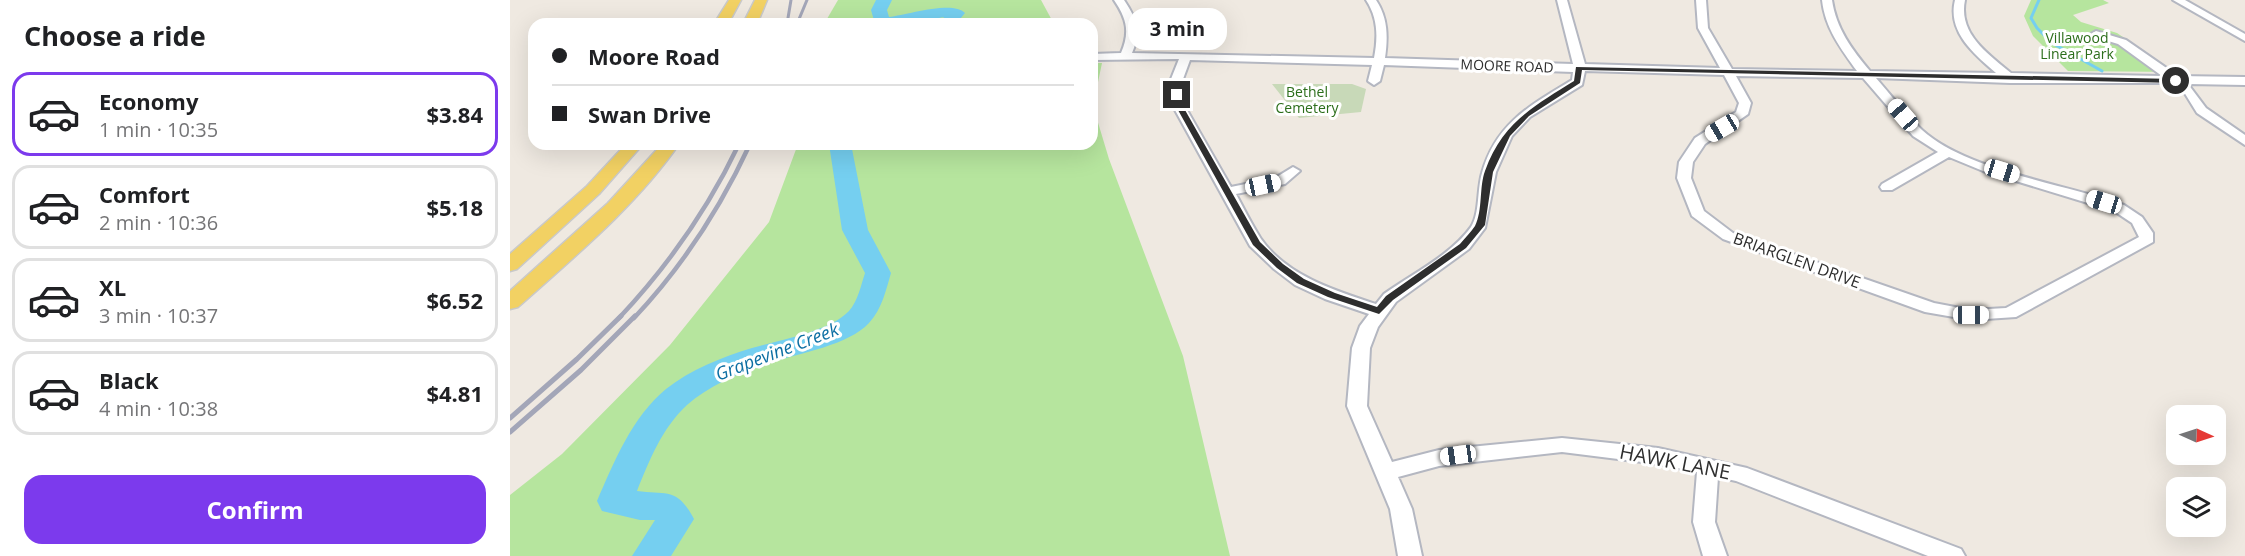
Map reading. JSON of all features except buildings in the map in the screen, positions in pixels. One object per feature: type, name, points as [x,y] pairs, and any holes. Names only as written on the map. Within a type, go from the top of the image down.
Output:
[{"type":"main road","points":[[724,18],[735,0]]},
{"type":"main road","points":[[753,18],[761,0]]},
{"type":"main road","points":[[510,265],[592,190],[629,150]]},
{"type":"main road","points":[[510,302],[596,227],[646,176],[666,150]]},
{"type":"street","points":[[1119,0],[1134,24],[1132,41],[1125,57]]},
{"type":"street","points":[[1371,0],[1381,16],[1379,63],[1374,81]]},
{"type":"street","points":[[1410,556],[1401,509],[1357,406],[1361,348],[1369,326],[1390,298],[1463,246],[1480,225],[1485,207],[1489,172],[1506,135],[1526,114],[1578,82],[1579,68],[1562,0]]},
{"type":"street","name":"BRIARGLEN DRIVE","points":[[1701,0],[1703,28],[1745,103],[1744,110],[1737,118],[1700,141],[1686,162],[1684,178],[1697,213],[1712,226],[1753,245],[1932,308],[1971,315],[2010,313],[2147,239],[2146,229],[2132,215],[2104,202],[1948,152]]},
{"type":"street","points":[[1827,0],[1828,13],[1836,34],[1869,76],[1918,133],[1948,152],[1887,187]]},
{"type":"street","points":[[1960,0],[1958,14],[1966,36],[2010,79]]},
{"type":"street","points":[[2178,0],[2245,38]]},
{"type":"street","points":[[2096,34],[2122,42],[2194,95],[2201,110],[2245,141]]},
{"type":"street","points":[[1186,56],[1177,79],[1181,110],[1256,243],[1280,266],[1301,281],[1331,295],[1379,311]]},
{"type":"street","name":"MOORE ROAD","points":[[1098,57],[1186,56],[2010,79],[2245,81]]},
{"type":"street","points":[[1227,192],[1280,182],[1293,171]]},
{"type":"street","name":"HAWK LANE","points":[[1385,472],[1439,458],[1562,446],[1658,456],[1740,474],[1953,556]]},
{"type":"street","points":[[1708,466],[1704,522],[1715,556]]},
{"type":"green space","points":[[838,0],[1041,0],[1051,18],[828,18]]},
{"type":"green space","name":"Villawood Linear Park","points":[[2031,0],[2103,0],[2109,3],[2073,15],[2081,22],[2117,33],[2175,72],[2068,71],[2033,36],[2024,16]]},
{"type":"green space","points":[[1098,63],[1102,63],[1098,82]]},
{"type":"green space","name":"Bethel Cemetery","points":[[1272,84],[1352,84],[1366,89],[1361,112],[1299,118]]},
{"type":"green space","points":[[1098,123],[1109,159],[1183,356],[1230,556],[510,556],[510,495],[562,454],[670,345],[769,222],[796,150],[1098,150]]},
{"type":"waterway","name":"Grapevine Creek","points":[[881,18],[879,10],[884,0]]},
{"type":"waterway","points":[[2039,0],[2031,18],[2037,28],[2052,43],[2102,71]]},
{"type":"waterway","name":"Grapevine Creek","points":[[910,18],[938,12],[957,13],[952,18]]},
{"type":"waterway","name":"Grapevine Creek","points":[[651,556],[676,519],[664,505],[640,506],[615,501],[644,439],[664,410],[689,388],[724,369],[816,339],[842,328],[859,317],[866,305],[878,273],[855,230],[841,150]]},
{"type":"railway","points":[[788,18],[791,0]]},
{"type":"railway","points":[[800,18],[807,0]]},
{"type":"railway","points":[[619,318],[686,236],[701,214],[736,150]]},
{"type":"railway","points":[[634,318],[669,278],[699,236],[747,150]]},
{"type":"railway","points":[[510,432],[581,370],[635,316]]},
{"type":"railway","points":[[510,418],[577,359],[619,318]]},
{"type":"route","points":[[1177,95],[1181,110],[1256,243],[1280,266],[1301,281],[1331,295],[1379,311],[1390,298],[1463,246],[1480,225],[1485,207],[1489,172],[1497,150],[1506,135],[1526,114],[1578,82],[1579,68],[2176,81]]}]
